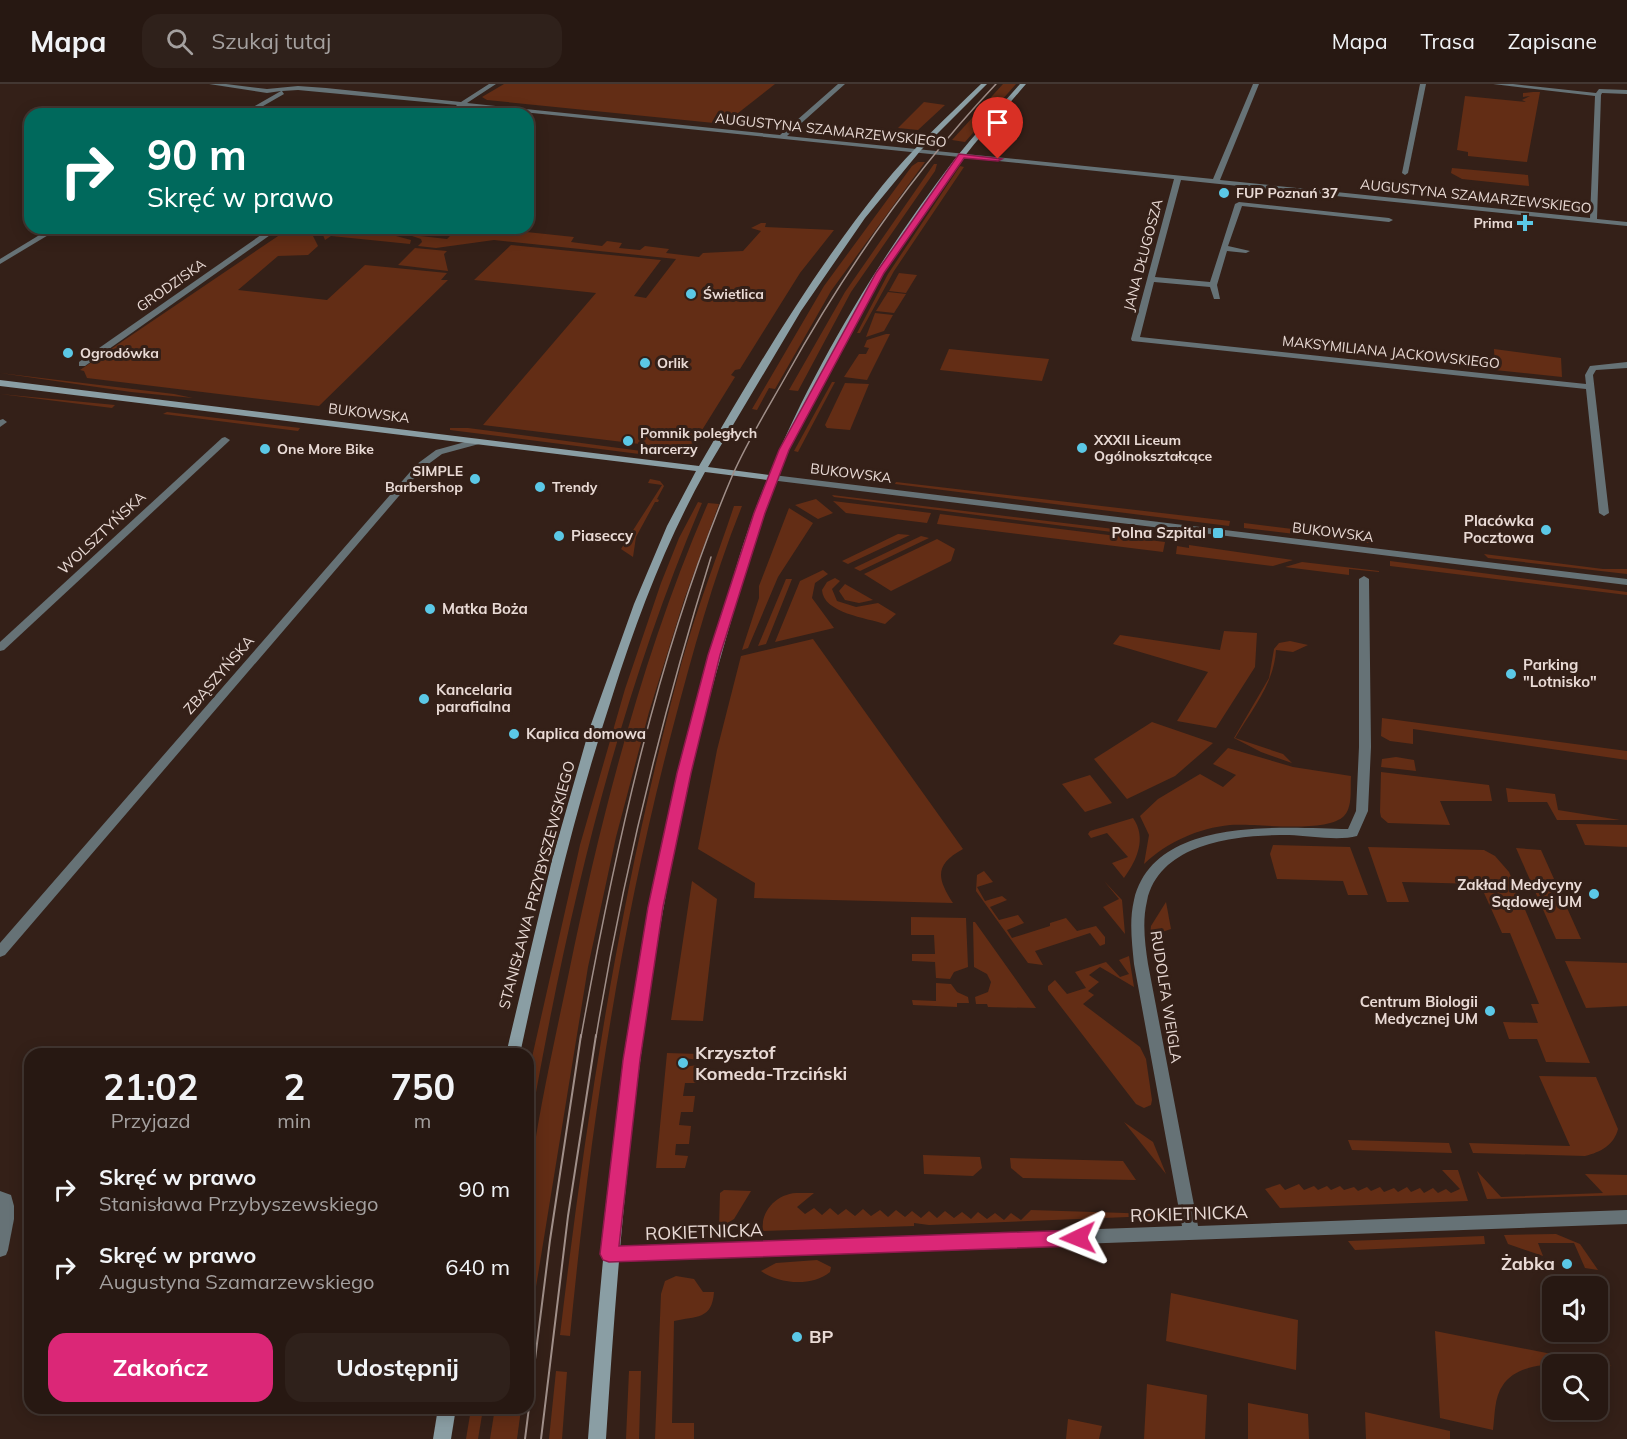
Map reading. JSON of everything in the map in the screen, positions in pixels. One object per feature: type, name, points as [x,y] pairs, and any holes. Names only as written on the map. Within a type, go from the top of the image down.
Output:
[{"type":"main road","name":"STANISŁAWA PRZYBYSZEWSKIEGO","points":[[514,1048],[558,863],[610,688],[664,542],[702,470],[813,286],[917,151],[984,84]]},
{"type":"main road","points":[[597,1439],[609,1254],[632,1060],[655,907],[684,773],[714,655],[772,478],[784,450],[867,294],[962,155],[1023,84]]},
{"type":"main road","name":"BUKOWSKA","points":[[0,383],[772,478]]},
{"type":"main road","points":[[442,1439],[446,1414]]},
{"type":"street","name":"AUGUSTYNA SZAMARZEWSKIEGO","points":[[213,84],[267,91],[314,89],[502,108]]},
{"type":"street","points":[[255,108],[299,84]]},
{"type":"street","points":[[459,108],[493,84]]},
{"type":"street","points":[[781,137],[842,84]]},
{"type":"street","points":[[1216,181],[1256,84]]},
{"type":"street","points":[[1405,173],[1423,84]]},
{"type":"street","points":[[1496,84],[1598,95]]},
{"type":"street","points":[[1593,220],[1599,91],[1627,92]]},
{"type":"street","name":"AUGUSTYNA SZAMARZEWSKIEGO","points":[[534,111],[1627,224]]},
{"type":"street","name":"JANA DŁUGOSZA","points":[[1135,339],[1178,177]]},
{"type":"street","points":[[1217,297],[1212,285],[1239,204],[1389,220]]},
{"type":"street","points":[[0,262],[46,234]]},
{"type":"street","name":"GRODZISKA","points":[[82,364],[267,234]]},
{"type":"street","points":[[1224,248],[1246,251]]},
{"type":"street","points":[[1151,279],[1212,285]]},
{"type":"street","name":"MAKSYMILIANA JACKOWSKIEGO","points":[[1135,339],[1591,387]]},
{"type":"street","points":[[1604,513],[1589,375],[1593,368],[1627,365]]},
{"type":"street","name":"WOLSZTYŃSKA","points":[[0,648],[225,440]]},
{"type":"street","name":"ZBĄSZYŃSKA","points":[[0,952],[425,462],[440,452],[476,442]]},
{"type":"street","name":"BUKOWSKA","points":[[772,478],[1627,582]]},
{"type":"street","name":"RUDOLFA WEIGLA","points":[[1192,1233],[1172,1141],[1144,970],[1138,926],[1140,900],[1150,877],[1181,850],[1218,836],[1257,833],[1353,833],[1362,811],[1365,747],[1364,579]]},
{"type":"street","points":[[0,1250],[6,1226],[2,1199]]},
{"type":"street","name":"ROKIETNICKA","points":[[609,1254],[1627,1217]]},
{"type":"shaded area","points":[[504,84],[775,84],[724,124],[487,100],[482,97]]},
{"type":"shaded area","points":[[1003,84],[1016,84],[965,142],[952,140]]},
{"type":"shaded area","points":[[1540,92],[1527,162],[1468,156],[1468,152],[1457,150],[1465,96],[1526,102],[1522,100],[1530,96],[1523,97],[1523,93]]},
{"type":"shaded area","points":[[924,102],[945,105],[918,130],[898,128]]},
{"type":"shaded area","points":[[918,162],[925,162],[831,291],[775,389],[769,388],[757,410],[752,409],[824,286],[912,166]]},
{"type":"shaded area","points":[[934,164],[937,164],[935,171],[851,292],[798,391],[789,390],[845,292]]},
{"type":"shaded area","points":[[960,166],[964,167],[894,271],[860,333],[857,333],[888,274]]},
{"type":"shaded area","points":[[1452,168],[1528,175],[1529,186],[1462,179],[1451,173]]},
{"type":"shaded area","points":[[766,223],[765,227],[834,230],[800,273],[740,369],[735,370],[731,375],[735,377],[694,443],[676,448],[631,443],[633,440],[625,439],[623,442],[483,425],[596,293],[474,280],[511,245],[661,260],[634,296],[646,298],[676,259],[494,240],[436,248],[418,246],[422,242],[421,239],[406,234],[447,239],[450,236],[434,234],[512,235],[534,233],[574,237],[571,242],[602,246],[607,241],[622,243],[619,248],[640,250],[645,246],[669,249],[666,253],[699,257],[703,253],[743,251],[761,231],[751,228]]},
{"type":"shaded area","points":[[281,234],[312,234],[318,246],[308,255],[278,256],[238,290],[327,300],[365,265],[447,273],[441,280],[448,280],[319,406],[87,378],[84,371],[80,370]]},
{"type":"shaded area","points":[[323,234],[379,234],[411,240],[410,244],[331,236],[325,240]]},
{"type":"shaded area","points":[[415,248],[447,251],[444,254],[448,271],[398,265]]},
{"type":"shaded area","points":[[899,273],[917,275],[906,293],[889,291]]},
{"type":"shaded area","points":[[888,292],[906,294],[894,313],[876,311]]},
{"type":"shaded area","points":[[875,313],[893,315],[884,331],[866,337]]},
{"type":"shaded area","points":[[890,334],[867,380],[844,377],[859,354],[866,354],[869,348],[864,347],[867,340]]},
{"type":"shaded area","points":[[949,349],[1049,359],[1042,381],[940,370]]},
{"type":"shaded area","points":[[1494,349],[1561,358],[1562,377],[1495,370]]},
{"type":"shaded area","points":[[0,373],[174,394],[193,398],[131,392]]},
{"type":"shaded area","points":[[832,382],[835,382],[798,452],[794,451]]},
{"type":"shaded area","points":[[845,383],[869,384],[850,430],[827,428],[825,425]]},
{"type":"shaded area","points":[[0,394],[115,405],[112,408]]},
{"type":"shaded area","points":[[167,412],[300,428],[298,431],[163,414]]},
{"type":"shaded area","points":[[450,428],[468,428],[649,452],[647,455],[450,430]]},
{"type":"shaded area","points":[[650,479],[660,481],[664,486],[657,499],[658,502],[655,502],[636,537],[633,557],[621,549],[662,485],[648,483]]},
{"type":"shaded area","points":[[896,482],[1230,521],[1229,526],[895,484]]},
{"type":"shaded area","points":[[832,495],[1114,529],[1152,537],[834,497]]},
{"type":"shaded area","points":[[816,499],[833,513],[818,519],[795,505]]},
{"type":"shaded area","points":[[833,501],[931,513],[927,523],[846,513]]},
{"type":"shaded area","points":[[698,502],[702,503],[671,579],[619,736],[577,895],[534,1106],[534,1048],[580,845],[625,689],[679,538]]},
{"type":"shaded area","points":[[708,503],[719,504],[684,600],[649,712],[616,837],[588,967],[534,1299],[534,1150],[546,1081],[610,793],[644,675]]},
{"type":"shaded area","points":[[734,506],[742,506],[696,643],[654,802],[637,878],[622,953],[597,1106],[570,1336],[560,1335],[595,1080],[641,828],[682,661]]},
{"type":"shaded area","points":[[789,508],[813,523],[778,577],[748,648],[742,650],[759,598],[759,586]]},
{"type":"shaded area","points":[[940,514],[1165,542],[1163,552],[937,524]]},
{"type":"shaded area","points":[[1244,523],[1366,538],[1369,543],[1244,528]]},
{"type":"shaded area","points":[[898,534],[910,535],[848,564],[842,561]]},
{"type":"shaded area","points":[[921,536],[929,538],[860,571],[854,568]]},
{"type":"shaded area","points":[[937,539],[955,549],[951,561],[891,591],[864,574]]},
{"type":"shaded area","points":[[1189,545],[1293,560],[1273,566],[1176,554],[1177,546],[1189,548]]},
{"type":"shaded area","points":[[1484,554],[1603,569],[1627,569],[1627,574],[1488,558]]},
{"type":"shaded area","points":[[1390,561],[1627,592],[1627,595],[1390,566]]},
{"type":"shaded area","points":[[1302,562],[1379,572],[1349,569],[1349,575],[1285,567]]},
{"type":"shaded area","points":[[823,570],[828,574],[815,583],[812,598],[834,628],[775,642],[800,581]]},
{"type":"shaded area","points":[[835,578],[840,581],[832,589],[837,601],[856,607],[878,603],[896,614],[885,624],[857,617],[838,609],[824,598],[822,590],[827,582]]},
{"type":"shaded area","points":[[786,579],[792,579],[766,644],[758,646]]},
{"type":"shaded area","points":[[845,584],[873,600],[859,603],[845,600],[839,591]]},
{"type":"shaded area","points":[[1224,631],[1257,633],[1255,667],[1216,728],[1177,721],[1208,672],[1113,644],[1120,635],[1220,650]]},
{"type":"shaded area","points":[[813,639],[963,849],[947,861],[941,873],[941,879],[953,903],[754,898],[755,883],[698,849],[717,750],[741,656]]},
{"type":"shaded area","points":[[1290,641],[1308,645],[1293,652],[1276,650],[1271,674],[1267,685],[1235,738],[1283,754],[1292,763],[1261,752],[1234,738],[1269,678],[1274,649],[1279,643]]},
{"type":"shaded area","points":[[1382,718],[1627,751],[1627,760],[1413,729],[1413,744],[1390,741],[1381,736]]},
{"type":"shaded area","points":[[1152,722],[1213,743],[1175,776],[1127,799],[1094,759]]},
{"type":"shaded area","points":[[1228,748],[1293,767],[1351,776],[1350,803],[1347,812],[1335,821],[1322,825],[1230,825],[1207,829],[1173,843],[1144,864],[1149,835],[1140,816],[1158,799],[1200,774],[1223,787],[1236,775],[1213,764]]},
{"type":"shaded area","points":[[1396,757],[1414,760],[1416,771],[1381,767],[1382,759]]},
{"type":"shaded area","points":[[1381,772],[1489,785],[1492,801],[1440,801],[1450,825],[1388,823],[1381,817],[1380,812]]},
{"type":"shaded area","points":[[1090,775],[1112,803],[1085,812],[1062,784]]},
{"type":"shaded area","points":[[1506,788],[1555,794],[1558,810],[1620,820],[1557,820],[1547,802],[1508,802]]},
{"type":"shaded area","points":[[1133,818],[1139,833],[1139,849],[1124,878],[1112,863],[1128,857],[1107,833],[1091,838],[1088,834],[1090,831]]},
{"type":"shaded area","points":[[1576,824],[1627,825],[1627,847],[1585,845]]},
{"type":"shaded area","points":[[1273,845],[1350,847],[1368,895],[1348,895],[1343,881],[1277,879],[1270,854]]},
{"type":"shaded area","points":[[1368,847],[1484,850],[1495,856],[1509,872],[1590,1063],[1546,1062],[1537,1039],[1509,1039],[1503,1022],[1538,1023],[1531,1004],[1539,1004],[1510,933],[1502,933],[1480,884],[1402,882],[1409,902],[1387,902]]},
{"type":"shaded area","points":[[1516,848],[1541,850],[1581,939],[1556,939]]},
{"type":"shaded area","points":[[984,871],[993,882],[977,887],[985,901],[1002,896],[1007,900],[990,907],[999,920],[1018,915],[1024,923],[1007,930],[1012,938],[1050,926],[1050,923],[1066,918],[1077,931],[1096,926],[1105,937],[1105,944],[1100,946],[1090,933],[1035,951],[1043,965],[1028,963],[976,891],[977,875]]},
{"type":"shaded area","points":[[692,881],[717,899],[703,1021],[671,1020]]},
{"type":"shaded area","points":[[1104,881],[1122,900],[1125,934],[1103,907],[1119,899]]},
{"type":"shaded area","points":[[1166,902],[1171,929],[1150,936],[1151,926]]},
{"type":"shaded area","points":[[911,917],[966,918],[968,967],[954,972],[950,979],[936,978],[935,962],[912,961],[912,954],[935,954],[934,935],[911,935]]},
{"type":"shaded area","points":[[973,922],[1036,1008],[988,1007],[987,1004],[976,1004],[975,997],[988,992],[991,982],[987,974],[974,967]]},
{"type":"shaded area","points":[[1129,956],[1134,987],[1100,967],[1089,975],[1099,982],[1088,991],[1094,995],[1083,1004],[1140,1047],[1146,1059],[1152,1100],[1151,1105],[1144,1108],[1136,1104],[1048,990],[1048,986],[1055,980],[1067,994],[1086,988],[1075,972],[1106,962],[1120,977],[1129,974],[1119,960]]},
{"type":"shaded area","points":[[1565,961],[1627,963],[1627,1006],[1586,1008]]},
{"type":"shaded area","points":[[936,983],[951,984],[957,992],[968,997],[969,1003],[957,1003],[957,1007],[913,1005],[912,1000],[936,1001]]},
{"type":"shaded area","points":[[667,1053],[699,1054],[698,1060],[684,1058],[677,1062],[683,1067],[698,1065],[696,1083],[685,1083],[683,1096],[695,1096],[693,1112],[681,1112],[679,1125],[691,1126],[689,1144],[676,1144],[675,1155],[688,1156],[685,1168],[656,1168]]},
{"type":"shaded area","points":[[1539,1076],[1596,1077],[1618,1129],[1610,1144],[1585,1156],[1473,1153],[1469,1143],[1570,1146]]},
{"type":"shaded area","points":[[1124,1122],[1153,1142],[1166,1174]]},
{"type":"shaded area","points":[[1348,1140],[1449,1143],[1452,1153],[1352,1150]]},
{"type":"shaded area","points":[[923,1155],[980,1157],[982,1168],[973,1176],[924,1174]]},
{"type":"shaded area","points":[[1010,1158],[1123,1161],[1136,1180],[1023,1178],[1011,1168]]},
{"type":"shaded area","points":[[1442,1170],[1458,1170],[1468,1201],[1280,1208],[1265,1189],[1280,1184],[1285,1190],[1299,1184],[1304,1190],[1314,1186],[1318,1190],[1327,1186],[1331,1190],[1340,1186],[1344,1190],[1354,1187],[1358,1191],[1367,1187],[1371,1191],[1380,1187],[1384,1192],[1394,1188],[1398,1192],[1407,1187],[1411,1192],[1420,1188],[1424,1193],[1433,1188],[1438,1193],[1446,1189],[1451,1193],[1460,1189]]},
{"type":"shaded area","points":[[1477,1171],[1501,1197],[1603,1193],[1585,1174],[1627,1175],[1627,1195],[1487,1199]]},
{"type":"shaded area","points":[[724,1190],[751,1191],[734,1219],[719,1228],[720,1193]]},
{"type":"shaded area","points":[[796,1193],[814,1193],[797,1207],[805,1214],[814,1208],[822,1215],[830,1208],[838,1215],[846,1209],[855,1216],[863,1209],[871,1216],[880,1210],[888,1217],[896,1210],[905,1217],[912,1211],[921,1218],[929,1211],[937,1218],[945,1211],[954,1218],[962,1212],[971,1219],[978,1212],[987,1219],[995,1213],[1004,1220],[1011,1213],[1021,1220],[1031,1210],[1156,1214],[1153,1216],[929,1225],[914,1223],[914,1226],[763,1231],[764,1217],[771,1205],[782,1197]]},
{"type":"shaded area","points":[[1556,1234],[1580,1244],[1598,1270],[1585,1268],[1574,1243],[1538,1243],[1543,1256],[1508,1244],[1504,1235]]},
{"type":"shaded area","points":[[1484,1236],[1485,1244],[1355,1250],[1348,1241]]},
{"type":"shaded area","points":[[817,1260],[831,1267],[830,1272],[823,1277],[805,1282],[776,1279],[761,1271],[776,1263]]},
{"type":"shaded area","points":[[676,1276],[694,1279],[703,1292],[714,1292],[713,1301],[710,1308],[702,1315],[674,1321],[672,1423],[694,1423],[694,1439],[655,1439],[661,1294],[665,1281]]},
{"type":"shaded area","points":[[1171,1293],[1298,1320],[1296,1370],[1166,1341]]},
{"type":"shaded area","points":[[1435,1331],[1551,1354],[1542,1354],[1542,1366],[1524,1369],[1503,1385],[1495,1407],[1493,1430],[1440,1418]]},
{"type":"shaded area","points":[[556,1371],[567,1372],[562,1439],[549,1439]]},
{"type":"shaded area","points":[[629,1371],[641,1371],[639,1439],[626,1439]]},
{"type":"shaded area","points":[[1147,1384],[1207,1395],[1205,1439],[1144,1439]]},
{"type":"shaded area","points":[[1248,1403],[1308,1414],[1309,1439],[1248,1439]]},
{"type":"shaded area","points":[[1365,1412],[1450,1431],[1450,1439],[1366,1439]]},
{"type":"shaded area","points":[[470,1414],[482,1414],[478,1439],[466,1439]]},
{"type":"shaded area","points":[[494,1414],[520,1414],[517,1439],[490,1439]]},
{"type":"shaded area","points":[[1068,1419],[1102,1426],[1099,1439],[1066,1439]]},
{"type":"tram line","points":[[581,1037],[624,823],[661,680],[706,541],[733,474],[752,436],[856,260],[936,152],[996,84]]},
{"type":"tram line","points":[[596,1037],[618,915],[645,795],[676,676],[711,557]]},
{"type":"tram line","points":[[534,1367],[550,1240],[581,1035]]},
{"type":"tram line","points":[[541,1439],[568,1216],[596,1035]]},
{"type":"tram line","points":[[525,1439],[528,1414]]},
{"type":"place","name":"FUP Poznań 37","points":[[1224,193]]},
{"type":"place","name":"Prima","points":[[1525,223]]},
{"type":"place","name":"Świetlica","points":[[691,294]]},
{"type":"place","name":"Ogrodówka","points":[[68,353]]},
{"type":"place","name":"Orlik","points":[[645,363]]},
{"type":"place","name":"Pomnik poległych harcerzy","points":[[628,441]]},
{"type":"place","name":"XXXII Liceum Ogólnokształcące","points":[[1082,448]]},
{"type":"place","name":"One More Bike","points":[[265,449]]},
{"type":"place","name":"SIMPLE Barbershop","points":[[475,479]]},
{"type":"place","name":"Trendy","points":[[540,487]]},
{"type":"place","name":"Placówka Pocztowa","points":[[1546,530]]},
{"type":"place","name":"Polna Szpital","points":[[1218,533]]},
{"type":"place","name":"Piaseccy","points":[[559,536]]},
{"type":"place","name":"Matka Boża","points":[[430,609]]},
{"type":"place","name":"Parking \"Lotnisko\"","points":[[1511,674]]},
{"type":"place","name":"Kancelaria parafialna","points":[[424,699]]},
{"type":"place","name":"Kaplica domowa","points":[[514,734]]},
{"type":"place","name":"Zakład Medycyny Sądowej UM","points":[[1594,894]]},
{"type":"place","name":"Centrum Biologii Medycznej UM","points":[[1490,1011]]},
{"type":"place","name":"Krzysztof Komeda-Trzciński","points":[[683,1063]]},
{"type":"place","name":"Żabka","points":[[1567,1264]]},
{"type":"place","name":"BP","points":[[797,1337]]},
{"type":"route","points":[[998,159],[962,155],[954,165],[867,294],[784,450],[772,478],[714,655],[684,773],[655,907],[632,1060],[609,1254],[697,1253],[739,1249],[1078,1238]]}]
